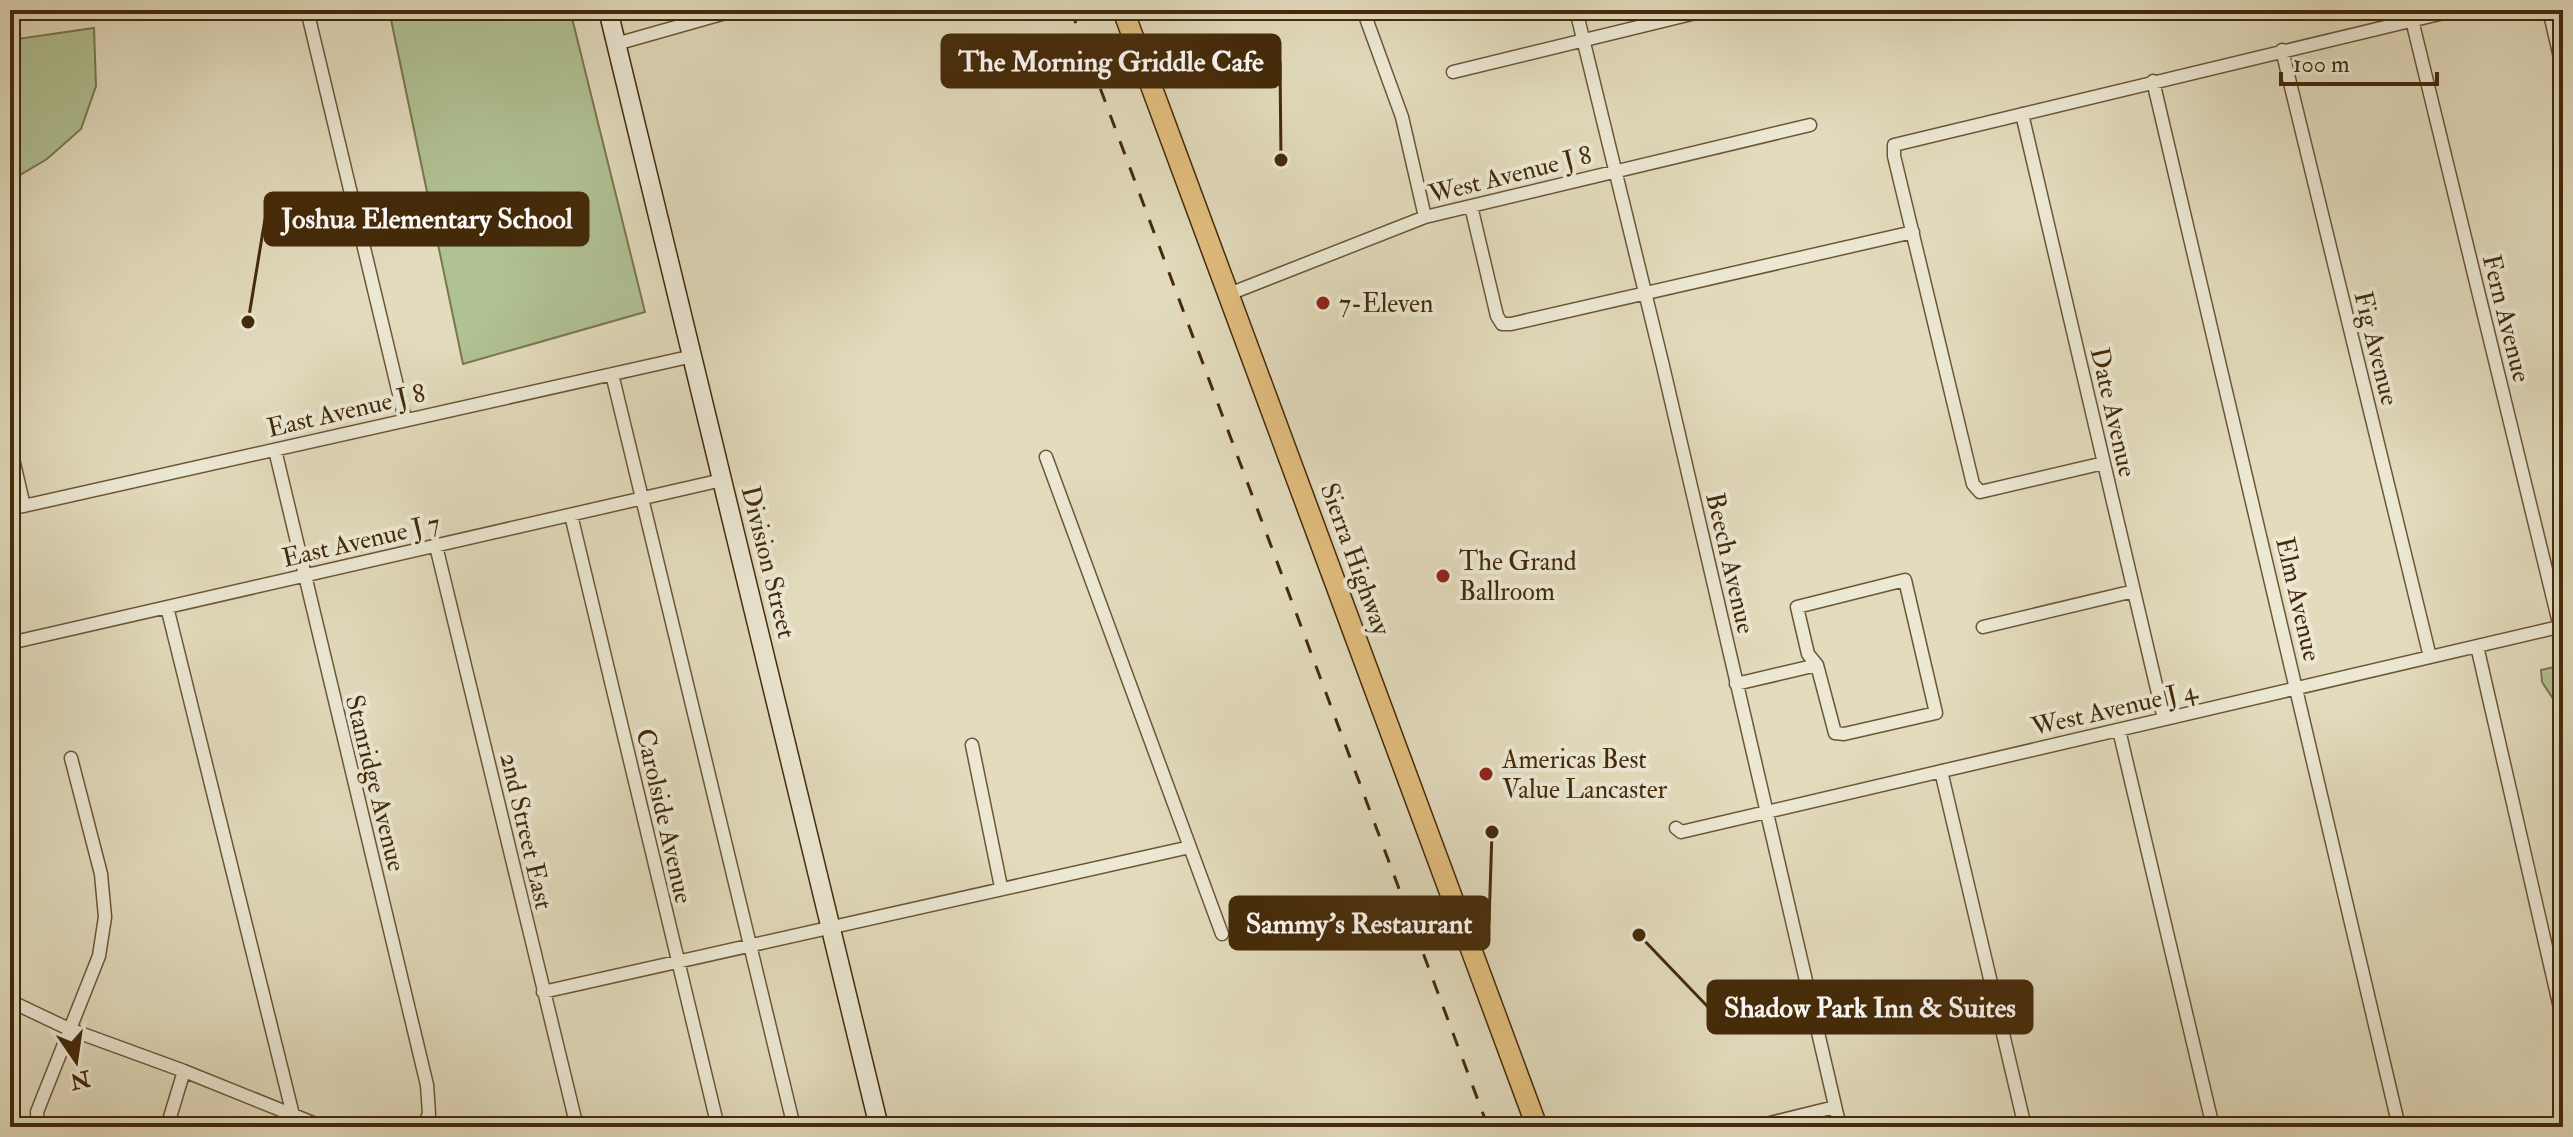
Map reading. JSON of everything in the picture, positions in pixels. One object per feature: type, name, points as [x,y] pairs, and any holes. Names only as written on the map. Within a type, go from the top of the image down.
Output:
[{"type":"main road","name":"Division Street","points":[[608,10],[879,1127]]},
{"type":"main road","name":"Sierra Highway","points":[[1123,10],[1537,1127]]},
{"type":"street","points":[[307,10],[405,419]]},
{"type":"street","points":[[616,44],[736,10]]},
{"type":"street","points":[[1363,10],[1402,117],[1425,217]]},
{"type":"street","name":"Beech Avenue","points":[[1576,10],[1840,1127]]},
{"type":"street","points":[[1453,72],[1708,10]]},
{"type":"street","points":[[2104,463],[1980,492],[1973,484],[1894,156],[1894,145],[2456,10]]},
{"type":"street","points":[[2549,10],[2563,70]]},
{"type":"street","name":"Fern Avenue","points":[[2412,20],[2562,627]]},
{"type":"street","name":"Fig Avenue","points":[[2282,50],[2430,657]]},
{"type":"street","name":"Elm Avenue","points":[[2153,81],[2399,1127]]},
{"type":"street","name":"Date Avenue","points":[[2022,114],[2164,719]]},
{"type":"street","name":"West Avenue J 8","points":[[1229,294],[1425,217],[1810,125]]},
{"type":"street","points":[[1471,206],[1497,316],[1502,324],[1913,232]]},
{"type":"street","name":"East Avenue J 8","points":[[10,509],[693,356]]},
{"type":"street","points":[[612,374],[794,1127]]},
{"type":"street","points":[[10,446],[24,506]]},
{"type":"street","name":"Stanridge Avenue","points":[[275,450],[427,1085],[429,1114],[423,1127]]},
{"type":"street","points":[[1046,457],[1222,934]]},
{"type":"street","name":"East Avenue J 7","points":[[10,643],[722,480]]},
{"type":"street","name":"Carolside Avenue","points":[[571,515],[718,1127]]},
{"type":"street","name":"2nd Street East","points":[[436,546],[577,1127]]},
{"type":"street","points":[[1905,580],[1936,713],[1844,734],[1835,733],[1817,665],[1808,654],[1797,607],[1905,580]]},
{"type":"street","points":[[1983,627],[2134,591]]},
{"type":"street","points":[[167,607],[295,1122]]},
{"type":"street","name":"West Avenue J 4","points":[[1676,828],[1681,832],[2562,627]]},
{"type":"street","points":[[2477,646],[2563,1021]]},
{"type":"street","points":[[1736,684],[1817,665]]},
{"type":"street","points":[[2119,730],[2213,1127]]},
{"type":"street","points":[[972,745],[1001,887]]},
{"type":"street","points":[[38,1127],[37,1112],[99,956],[105,917],[101,874],[71,758]]},
{"type":"street","points":[[1941,771],[2025,1127]]},
{"type":"street","points":[[543,992],[1190,847]]},
{"type":"street","points":[[10,1001],[69,1029],[184,1071],[295,1122],[323,1127]]},
{"type":"street","points":[[167,1127],[184,1071]]},
{"type":"street","points":[[1754,1127],[1835,1107]]},
{"type":"green space","points":[[389,10],[570,10],[645,312],[463,364]]},
{"type":"green space","points":[[94,28],[96,86],[81,129],[47,159],[20,175],[10,177],[10,40]]},
{"type":"green space","points":[[2563,665],[2563,714],[2542,682],[2541,670]]},
{"type":"railway","points":[[1071,10],[1488,1127]]},
{"type":"place","name":"The Morning Griddle Cafe","points":[[1281,160]]},
{"type":"place","name":"7-Eleven","points":[[1323,303]]},
{"type":"place","name":"Joshua Elementary School","points":[[248,322]]},
{"type":"place","name":"The Grand Ballroom","points":[[1443,576]]},
{"type":"place","name":"Americas Best Value Lancaster","points":[[1486,774]]},
{"type":"place","name":"Sammy's Restaurant","points":[[1492,832]]},
{"type":"place","name":"Shadow Park Inn & Suites","points":[[1639,935]]}]
